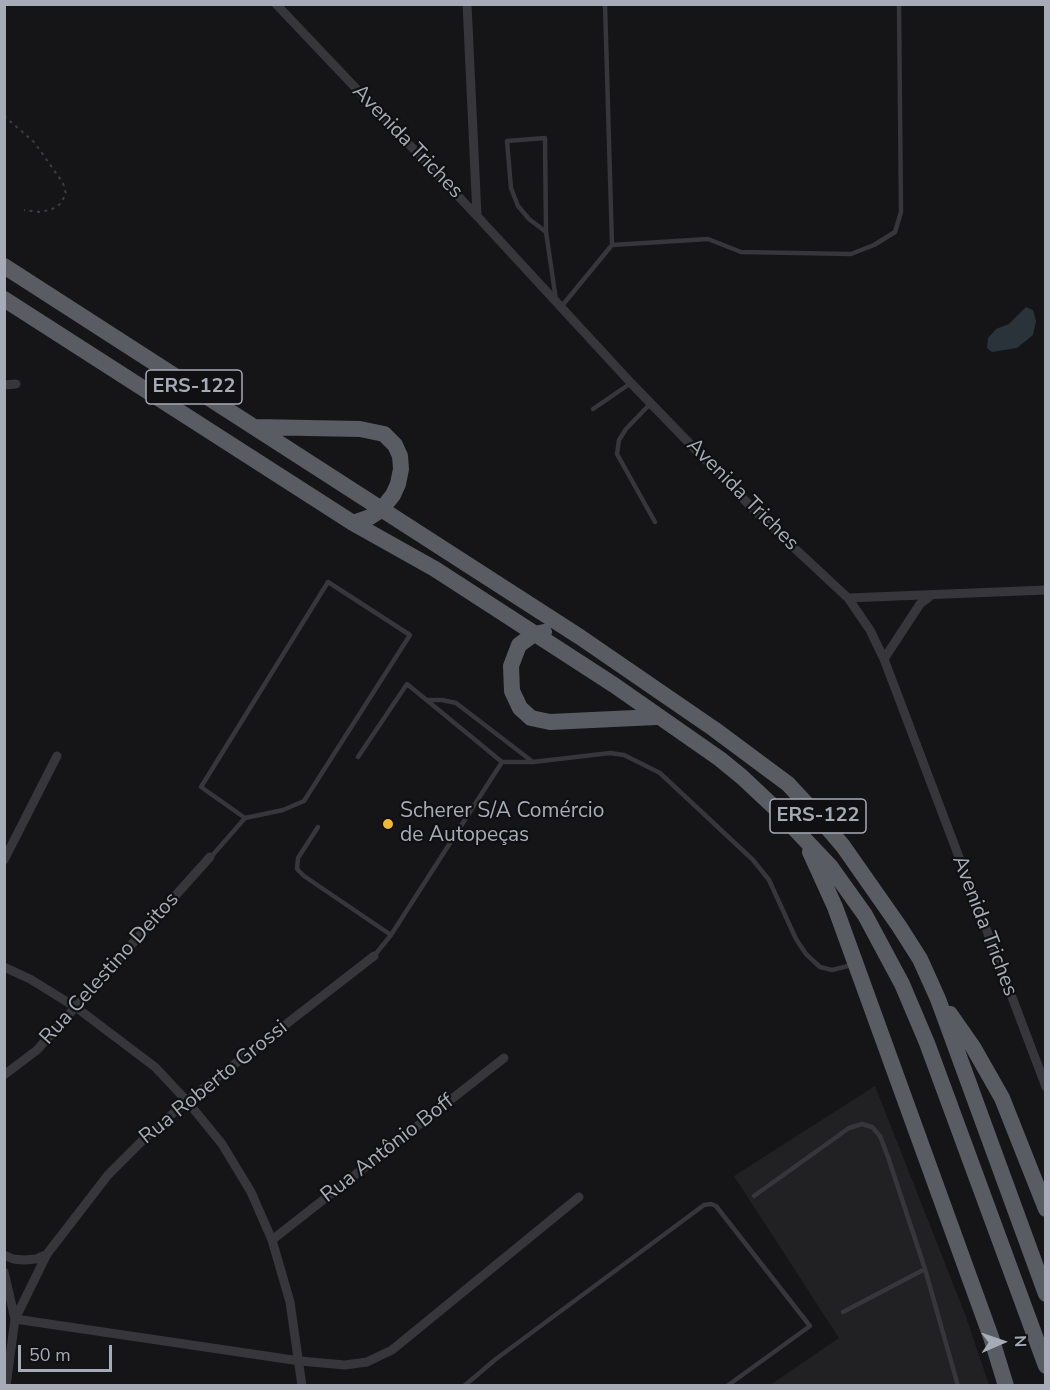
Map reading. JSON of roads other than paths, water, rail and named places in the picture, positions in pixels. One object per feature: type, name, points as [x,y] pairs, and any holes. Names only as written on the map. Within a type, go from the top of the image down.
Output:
[{"type":"highway","name":"ERS-122","points":[[4,266],[580,637],[714,729],[788,784],[843,846],[920,959],[938,999],[1046,1294]]},
{"type":"highway","name":"ERS-122","points":[[4,299],[353,523],[435,569],[614,685],[742,777],[775,808],[830,866],[865,915],[902,984],[927,1043],[1046,1366]]},
{"type":"highway","points":[[255,427],[360,429],[384,434],[397,451],[401,469],[398,484],[393,495],[381,510],[353,523]]},
{"type":"highway","points":[[580,637],[552,632],[534,634],[519,645],[511,666],[512,691],[520,708],[531,718],[550,722],[657,717]]},
{"type":"highway","points":[[805,840],[835,907],[991,1337],[1006,1386]]},
{"type":"highway","points":[[938,999],[974,1047],[1002,1098],[1041,1184],[1046,1209]]},
{"type":"street","name":"Avenida Triches","points":[[276,4],[631,383],[760,516],[848,598],[870,630],[884,659],[1046,1087]]},
{"type":"street","points":[[467,4],[477,216]]},
{"type":"street","points":[[4,385],[16,384]]},
{"type":"street","points":[[848,598],[1046,590]]},
{"type":"street","points":[[884,659],[920,604],[932,595]]},
{"type":"street","points":[[4,860],[57,756]]},
{"type":"street","name":"Rua Celestino Deitos","points":[[4,1075],[37,1050],[210,857]]},
{"type":"street","name":"Rua Roberto Grossi","points":[[15,1318],[47,1254],[108,1175],[187,1101],[374,956]]},
{"type":"street","points":[[4,967],[76,1008],[155,1067],[187,1101],[222,1144],[251,1192],[272,1240],[290,1302],[302,1386]]},
{"type":"street","name":"Rua Antônio Boff","points":[[272,1240],[504,1058]]},
{"type":"street","points":[[15,1318],[300,1361],[345,1365],[367,1362],[392,1350],[579,1197]]},
{"type":"street","points":[[4,1255],[24,1260],[36,1259],[47,1254]]},
{"type":"street","points":[[4,1272],[15,1318],[6,1386]]},
{"type":"lane","points":[[559,305],[612,245],[605,4]]},
{"type":"lane","points":[[612,245],[708,239],[741,252],[851,254],[874,245],[895,232],[901,212],[899,4]]},
{"type":"lane","points":[[546,232],[529,219],[518,206],[511,188],[507,141],[545,138],[546,232],[559,305]]},
{"type":"lane","points":[[593,409],[631,383]]},
{"type":"lane","points":[[651,403],[626,429],[619,440],[617,454],[655,522]]},
{"type":"lane","points":[[210,857],[245,818],[283,810],[304,801],[410,635],[328,582],[201,787],[245,818]]},
{"type":"lane","points":[[358,757],[407,684],[502,762],[533,762],[610,753],[624,755],[660,773],[753,860],[769,880],[788,924],[806,954],[820,967],[832,970],[855,965]]},
{"type":"lane","points":[[427,700],[456,703],[533,762]]},
{"type":"lane","points":[[374,956],[392,935],[502,762]]},
{"type":"lane","points":[[318,827],[298,858],[297,869],[392,935]]},
{"type":"lane","points":[[753,1196],[849,1128],[862,1124],[872,1127],[880,1136],[888,1157],[925,1269],[958,1386]]},
{"type":"lane","points":[[464,1386],[496,1359],[704,1205],[711,1204],[716,1206],[810,1326],[727,1386]]},
{"type":"lane","points":[[843,1312],[925,1269]]},
{"type":"place","name":"Scherer S/A Comércio de Autopeças","points":[[388,824]]}]
